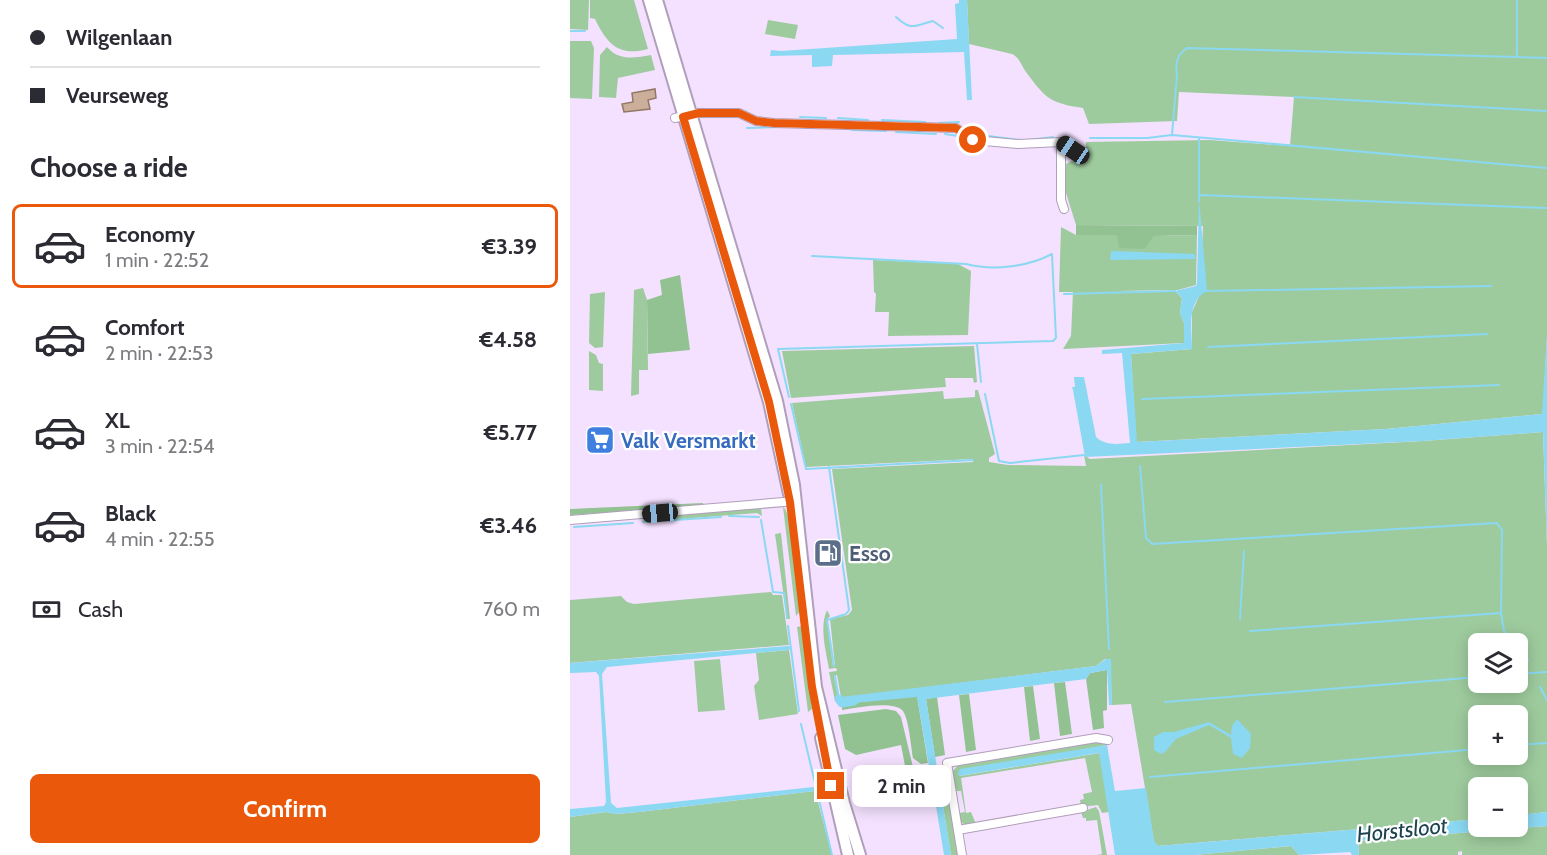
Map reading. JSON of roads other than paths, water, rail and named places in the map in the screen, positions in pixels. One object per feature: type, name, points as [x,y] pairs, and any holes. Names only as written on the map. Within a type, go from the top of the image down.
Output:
[{"type":"main road","points":[[649,0],[769,402],[791,485],[816,687],[844,803],[860,855]]},
{"type":"main road","points":[[657,0],[683,117]]},
{"type":"main road","points":[[793,501],[813,696],[848,855]]},
{"type":"street","points":[[683,117],[739,113],[756,121],[774,123],[956,128],[973,140],[1018,144],[1061,142],[1073,150]]},
{"type":"street","points":[[1061,142],[1061,200],[1064,209]]},
{"type":"street","points":[[570,520],[793,501]]},
{"type":"street","points":[[962,855],[947,764],[1096,738],[1108,740]]},
{"type":"street","points":[[958,830],[1083,808]]},
{"type":"water","points":[[959,0],[967,0],[972,100],[967,100],[964,52],[833,55],[832,66],[812,67],[812,55],[770,56],[771,50],[957,39],[955,4],[959,3]]},
{"type":"water","points":[[1199,198],[1207,291],[1200,296],[1193,309],[1192,349],[1131,354],[1137,442],[1386,429],[1542,414],[1547,334],[1547,546],[1543,432],[1423,441],[1085,457],[1072,387],[1075,387],[1074,377],[1084,377],[1096,437],[1108,443],[1130,443],[1122,353],[1102,354],[1102,350],[1184,343],[1184,323],[1180,313],[1182,298],[1175,291],[1196,286],[1197,283]]},
{"type":"water","points":[[1111,251],[1195,254],[1195,259],[1110,260]]},
{"type":"water","points":[[789,646],[791,648],[789,650],[607,667],[602,674],[611,803],[617,808],[814,787],[817,789],[815,791],[639,812],[616,814],[605,812],[570,817],[570,809],[604,806],[606,802],[599,676],[596,672],[570,673],[570,663]]},
{"type":"water","points":[[1106,659],[1111,659],[1112,705],[1109,705],[1107,670],[1090,673],[1086,679],[926,699],[951,855],[944,855],[933,788],[930,788],[929,779],[931,778],[917,697],[842,704],[841,697],[1096,666]]},
{"type":"water","points":[[1237,719],[1251,734],[1250,748],[1242,758],[1233,754],[1231,738],[1209,725],[1176,739],[1161,754],[1154,750],[1154,737],[1163,732],[1174,732],[1209,722],[1231,735],[1232,726]]},
{"type":"water","name":"Horstsloot","points":[[1107,745],[1115,791],[1146,788],[1154,841],[1158,846],[1468,820],[1468,832],[1358,841],[1359,855],[1352,855],[1350,852],[1299,855],[1291,846],[1194,855],[1115,855],[1099,753],[959,776],[960,769]]},
{"type":"water","points":[[1547,812],[1547,826],[1528,828],[1528,814]]},
{"type":"waterway","points":[[1090,138],[1147,138],[1172,135],[1177,63],[1179,56],[1187,48],[1517,57],[1517,0]]},
{"type":"waterway","points":[[896,17],[910,26],[933,21],[943,28]]},
{"type":"waterway","points":[[570,31],[585,31]]},
{"type":"waterway","points":[[1517,57],[1547,58]]},
{"type":"waterway","points":[[1294,97],[1547,111]]},
{"type":"waterway","points":[[800,117],[826,118]]},
{"type":"waterway","points":[[838,118],[868,120]]},
{"type":"waterway","points":[[882,120],[925,122]]},
{"type":"waterway","points":[[939,123],[959,122]]},
{"type":"waterway","points":[[747,128],[779,127]]},
{"type":"waterway","points":[[804,128],[816,128]]},
{"type":"waterway","points":[[852,130],[886,131]]},
{"type":"waterway","points":[[896,132],[936,134]]},
{"type":"waterway","points":[[945,134],[958,136]]},
{"type":"waterway","points":[[972,134],[1020,140]]},
{"type":"waterway","points":[[1172,135],[1547,168]]},
{"type":"waterway","points":[[1029,140],[1053,137]]},
{"type":"waterway","points":[[1199,138],[1199,201]]},
{"type":"waterway","points":[[1200,195],[1547,208]]},
{"type":"waterway","points":[[789,397],[778,349],[1053,341],[1056,338],[1052,254],[1021,265],[998,267],[812,256]]},
{"type":"waterway","points":[[1206,291],[1491,286]]},
{"type":"waterway","points":[[1064,294],[1175,291]]},
{"type":"waterway","points":[[1208,347],[1487,334]]},
{"type":"waterway","points":[[977,344],[981,382]]},
{"type":"waterway","points":[[1142,399],[1499,385]]},
{"type":"waterway","points":[[985,394],[999,461],[1010,463],[1084,455]]},
{"type":"waterway","points":[[791,404],[806,469],[973,460]]},
{"type":"waterway","points":[[1140,466],[1146,538],[1152,544],[1497,523],[1502,530],[1501,613],[1506,633]]},
{"type":"waterway","points":[[829,467],[849,610],[846,614],[827,620],[834,666]]},
{"type":"waterway","points":[[1101,485],[1109,649]]},
{"type":"waterway","points":[[729,516],[759,517]]},
{"type":"waterway","points":[[643,522],[721,517]]},
{"type":"waterway","points":[[761,520],[773,592],[784,593],[787,618]]},
{"type":"waterway","points":[[574,527],[633,523]]},
{"type":"waterway","points":[[1240,619],[1244,551]]},
{"type":"waterway","points":[[1250,631],[1501,613]]},
{"type":"waterway","points":[[788,626],[799,711]]},
{"type":"waterway","points":[[1528,673],[1547,672]]},
{"type":"waterway","points":[[835,676],[839,699]]},
{"type":"waterway","points":[[1165,702],[1468,678]]},
{"type":"waterway","points":[[1540,687],[1547,700]]},
{"type":"waterway","points":[[839,699],[842,703],[854,701]]},
{"type":"waterway","points":[[801,724],[832,855]]},
{"type":"waterway","points":[[1528,744],[1547,743]]},
{"type":"waterway","points":[[1150,777],[1468,750]]},
{"type":"place","name":"Valk Versmarkt","points":[[600,440]]},
{"type":"place","name":"Esso","points":[[828,553]]}]
